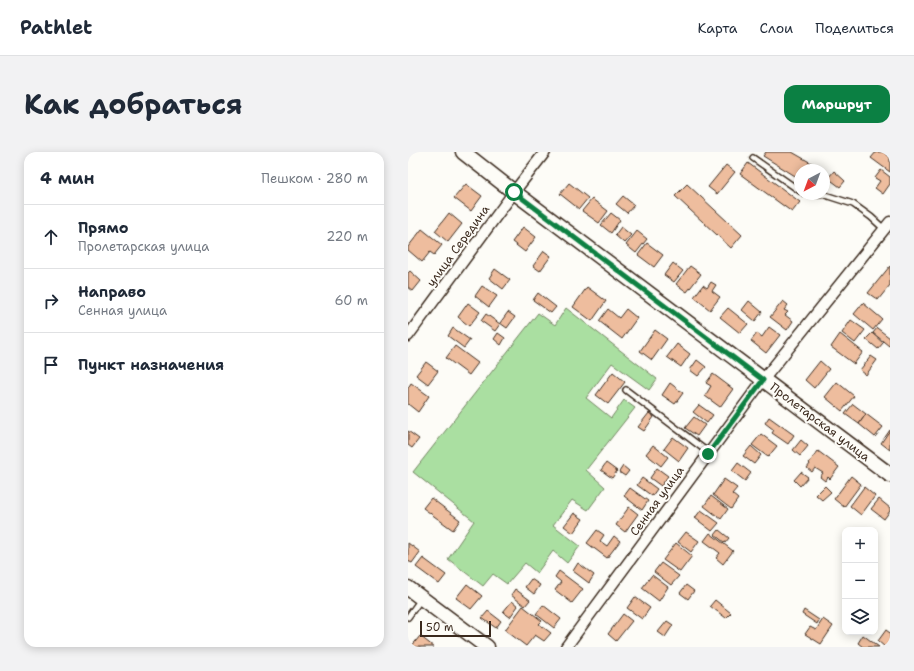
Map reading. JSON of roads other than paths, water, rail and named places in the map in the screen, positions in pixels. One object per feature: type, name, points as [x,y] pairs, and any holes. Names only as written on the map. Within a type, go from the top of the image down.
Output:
[{"type":"street","name":"Пролетарская улица","points":[[462,152],[890,475]]},
{"type":"street","name":"улица Середина","points":[[408,336],[545,152]]},
{"type":"street","name":"Сенная улица","points":[[566,647],[763,380],[887,225]]},
{"type":"street","points":[[408,588],[487,647]]},
{"type":"lane","points":[[753,158],[794,187]]},
{"type":"lane","points":[[830,197],[853,204],[871,217],[887,225]]},
{"type":"lane","points":[[626,390],[708,454]]},
{"type":"lane","points":[[408,617],[422,598]]}]
